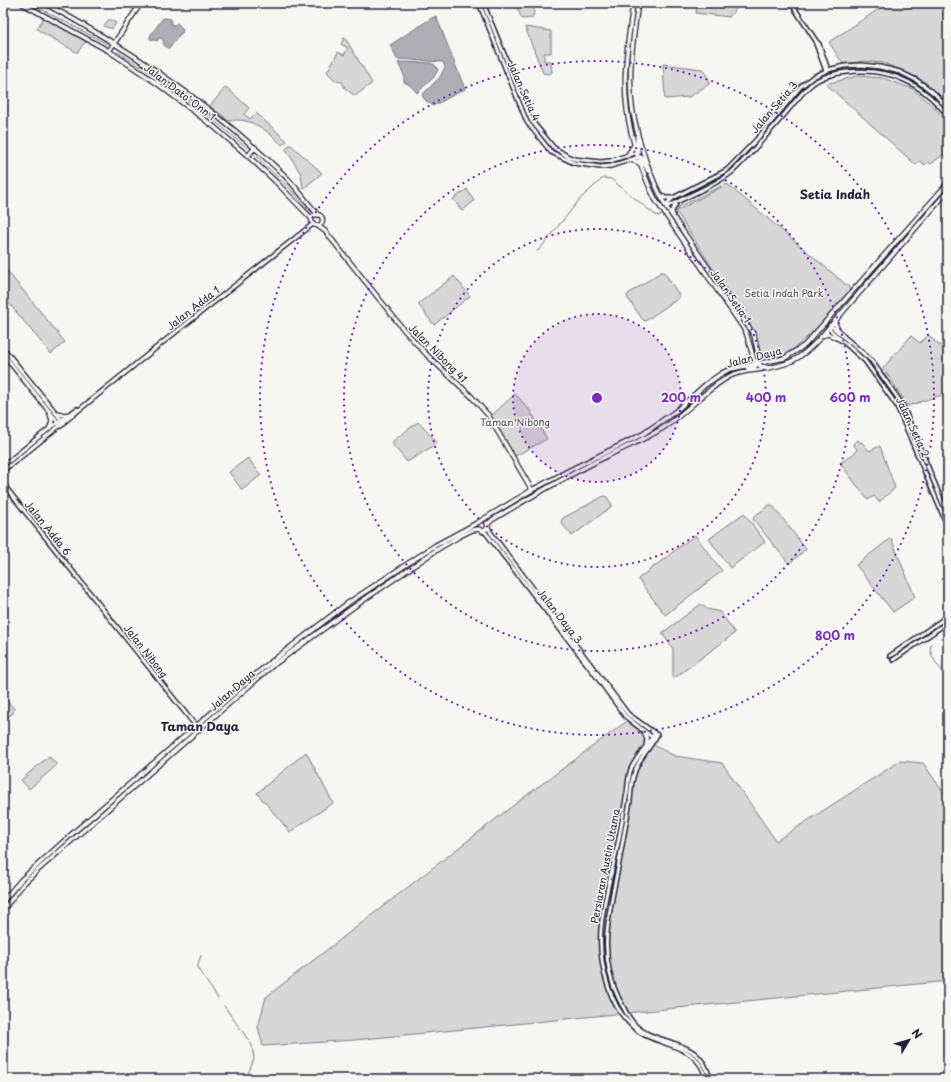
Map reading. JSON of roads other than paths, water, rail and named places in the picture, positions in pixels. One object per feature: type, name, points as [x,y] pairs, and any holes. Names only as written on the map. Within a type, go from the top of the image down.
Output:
[{"type":"main road","name":"Jalan Dato' Onn 1","points":[[21,3],[109,51],[158,84],[213,126],[248,156],[276,181],[311,218]]},
{"type":"main road","name":"Jalan Dato' Onn 1","points":[[44,3],[115,42],[167,78],[255,147],[304,196],[318,215]]},
{"type":"main road","points":[[109,51],[141,3]]},
{"type":"main road","name":"Jalan Setia 1","points":[[633,3],[627,55],[626,94],[627,111],[638,155],[655,199],[746,332],[754,360],[757,364]]},
{"type":"main road","name":"Jalan Setia 1","points":[[638,3],[631,61],[631,83],[633,112],[643,153],[665,205],[754,335],[759,359],[757,364]]},
{"type":"main road","points":[[626,74],[627,79],[631,83],[627,86],[626,94]]},
{"type":"main road","points":[[637,128],[638,155],[652,176]]},
{"type":"main road","points":[[627,156],[635,144]]},
{"type":"main road","points":[[248,156],[255,147]]},
{"type":"main road","points":[[629,160],[642,165]]},
{"type":"main road","name":"Jalan Daya","points":[[3,910],[24,883],[262,669],[348,603],[436,545],[532,490],[643,434],[667,418],[705,385],[731,369],[785,358],[805,345],[948,183]]},
{"type":"main road","points":[[941,190],[948,187]]},
{"type":"main road","points":[[651,190],[660,203],[665,205],[665,211],[676,228]]},
{"type":"main road","name":"Jalan Daya","points":[[488,525],[492,520],[535,494],[654,433],[666,425],[709,389],[732,375],[740,372],[783,366],[798,358],[810,349],[820,338],[828,326],[947,192]]},
{"type":"main road","points":[[314,215],[318,215],[322,218],[320,224],[312,224],[311,218],[314,215]]},
{"type":"main road","name":"Jalan Nibong 41","points":[[320,224],[404,330],[427,355],[471,396],[488,415],[532,490]]},
{"type":"main road","points":[[894,252],[892,245],[901,243]]},
{"type":"main road","points":[[840,314],[835,323],[842,338]]},
{"type":"main road","points":[[816,333],[828,326],[832,315]]},
{"type":"main road","points":[[820,338],[825,334],[828,334],[842,338]]},
{"type":"main road","points":[[3,348],[55,411],[61,422]]},
{"type":"main road","points":[[3,354],[50,413],[61,422]]},
{"type":"main road","points":[[758,354],[762,360],[771,362]]},
{"type":"main road","points":[[745,366],[751,361],[753,355]]},
{"type":"main road","points":[[740,372],[755,367],[757,364],[763,367],[773,367]]},
{"type":"main road","points":[[55,411],[64,415],[70,414]]},
{"type":"main road","points":[[50,413],[52,420],[50,428]]},
{"type":"main road","points":[[485,520],[488,525],[486,530],[480,530],[477,526],[480,521],[485,520]]},
{"type":"main road","name":"Jalan Daya","points":[[3,902],[21,880],[56,848],[272,666],[352,608],[438,549],[472,530],[480,530]]},
{"type":"street","name":"Jalan Setia 4","points":[[479,3],[527,122],[551,152],[574,163],[600,167],[607,167],[636,158],[638,155]]},
{"type":"street","name":"Jalan Setia 4","points":[[483,3],[531,120],[553,147],[566,156],[582,160],[601,162],[635,154],[638,155]]},
{"type":"street","points":[[791,3],[819,44],[827,72]]},
{"type":"street","points":[[825,64],[838,68]]},
{"type":"street","points":[[818,75],[825,64]]},
{"type":"street","name":"Jalan Setia 3","points":[[665,205],[673,198],[727,170],[757,139],[800,87],[818,75],[838,68],[862,65],[880,67],[900,72],[926,87],[935,94],[948,109]]},
{"type":"street","name":"Jalan Setia 3","points":[[665,205],[668,206],[677,202],[730,174],[803,92],[818,80],[839,73],[856,71],[886,73],[905,80],[932,97],[948,116]]},
{"type":"street","points":[[818,80],[827,72],[839,73]]},
{"type":"street","points":[[757,139],[766,135],[769,125]]},
{"type":"street","points":[[659,193],[662,197],[673,198]]},
{"type":"street","points":[[675,219],[672,211],[677,202]]},
{"type":"street","name":"Jalan Adda 1","points":[[3,464],[9,461],[50,428],[84,406],[312,224]]},
{"type":"street","name":"Jalan Setia 2","points":[[828,326],[873,363],[902,404],[948,516]]},
{"type":"street","name":"Jalan Setia 2","points":[[842,338],[876,375],[897,406],[948,527]]},
{"type":"street","points":[[873,363],[876,375],[887,381]]},
{"type":"street","name":"Jalan Adda 1","points":[[3,470],[70,414],[84,406]]},
{"type":"street","name":"Jalan Adda 6","points":[[3,484],[81,581]]},
{"type":"street","name":"Jalan Daya 3","points":[[488,525],[490,533],[597,671],[624,712]]},
{"type":"street","name":"Jalan Daya 3","points":[[480,530],[486,533],[624,712]]},
{"type":"street","name":"Jalan Nibong","points":[[81,581],[198,728]]},
{"type":"street","points":[[891,655],[948,616]]},
{"type":"street","points":[[894,659],[948,622]]},
{"type":"street","points":[[624,712],[628,720],[653,738]]},
{"type":"street","name":"Persiaran Austin Utama","points":[[624,712],[656,734],[634,773],[619,865],[609,912],[606,949],[607,964],[617,994],[634,1023],[650,1034],[675,1042],[690,1050],[705,1065],[710,1079]]},
{"type":"street","points":[[641,730],[647,739],[645,746]]},
{"type":"street","name":"Persiaran Austin Utama","points":[[653,738],[645,746],[637,758],[630,773],[614,867],[600,928],[601,962],[610,992],[624,1019],[647,1037],[683,1050],[691,1055],[701,1067],[706,1079]]},
{"type":"waterway","points":[[30,3],[107,44]]},
{"type":"waterway","points":[[118,52],[152,74],[216,122],[247,148]]},
{"type":"waterway","points":[[255,155],[292,191],[313,215]]},
{"type":"waterway","points":[[537,251],[580,199],[603,178],[611,179],[654,214],[659,216],[662,215]]},
{"type":"waterway","points":[[675,209],[721,186]]},
{"type":"waterway","points":[[931,644],[931,653],[938,666],[948,678]]},
{"type":"waterway","points":[[201,955],[198,969],[218,998]]},
{"type":"waterway","points":[[224,1006],[252,1045],[254,1059],[246,1079]]},
{"type":"district","name":"Setia Indah","points":[[835,195]]},
{"type":"district","name":"Taman Daya","points":[[200,727]]},
{"type":"park label","name":"Setia Indah Park","points":[[784,293]]},
{"type":"park label","name":"Taman Nibong","points":[[515,422]]}]
